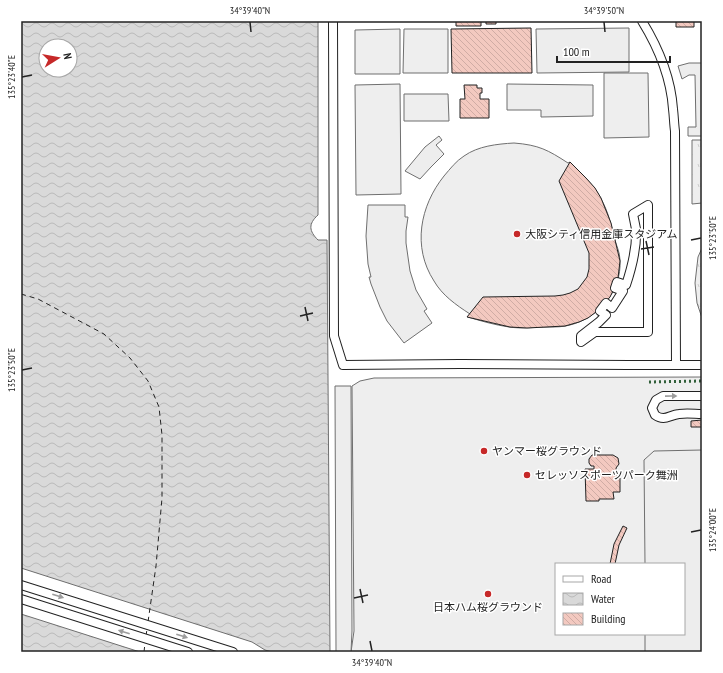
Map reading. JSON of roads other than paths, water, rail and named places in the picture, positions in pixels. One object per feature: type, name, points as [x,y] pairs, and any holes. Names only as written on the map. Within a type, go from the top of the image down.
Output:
[{"type":"street","points":[[333,21],[334,336],[343,365],[702,365]]},
{"type":"street","points":[[642,21],[652,38],[660,57],[667,77],[673,108],[675,146],[676,364]]},
{"type":"street","points":[[648,205],[648,332],[595,332],[581,342],[581,336],[600,322],[606,315],[600,311],[606,303],[612,308],[623,291],[615,288],[617,282],[626,285],[632,267],[636,230],[633,214],[648,205]]},
{"type":"street","points":[[702,396],[663,396],[656,400],[652,408],[655,415],[662,418],[679,414],[702,414]]},
{"type":"street","points":[[21,585],[233,652]]},
{"type":"street","points":[[21,599],[188,652]]},
{"type":"water","points":[[21,21],[318,21],[318,215],[311,224],[311,231],[318,240],[327,240],[330,652],[21,652]]},
{"type":"place","name":"大阪シティ信用金庫スタジアム","points":[[517,234]]},
{"type":"place","name":"ヤンマー桜グラウンド","points":[[484,451]]},
{"type":"place","name":"セレッソスポーツパーク舞洲","points":[[527,475]]},
{"type":"place","name":"日本ハム桜グラウンド","points":[[488,594]]}]
